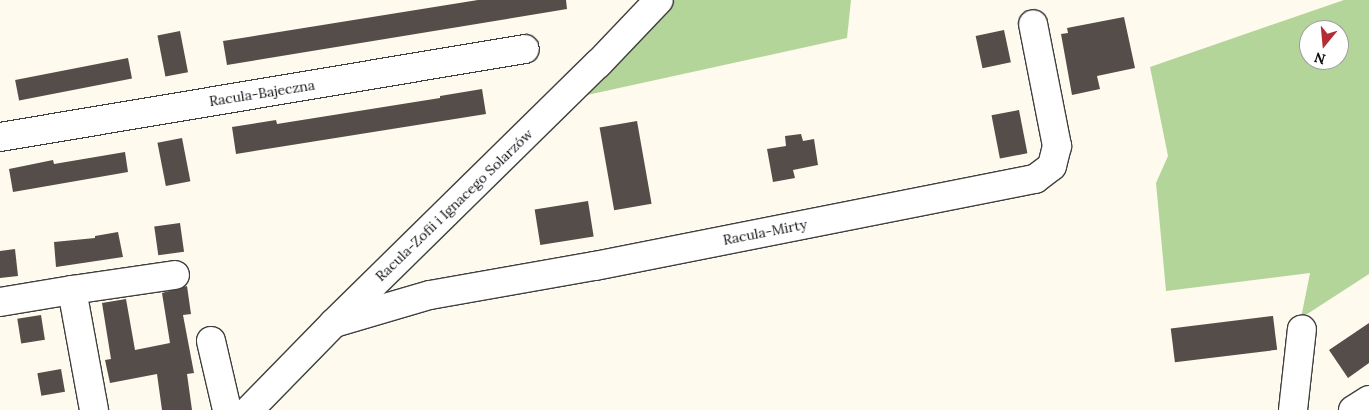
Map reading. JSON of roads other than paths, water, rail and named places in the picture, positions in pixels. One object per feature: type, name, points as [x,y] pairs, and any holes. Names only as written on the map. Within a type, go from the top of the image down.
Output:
[{"type":"street","name":"Racula-Zofii i Ignacego Solarzów","points":[[249,410],[334,323],[598,64],[659,0]]},
{"type":"street","name":"Racula-Mirty","points":[[334,323],[430,295],[595,266],[1035,180],[1052,166],[1057,146],[1033,24]]},
{"type":"street","name":"Racula-Bajeczna","points":[[0,137],[525,49]]},
{"type":"street","points":[[0,302],[176,275]]},
{"type":"street","points":[[72,290],[94,410]]},
{"type":"street","points":[[1293,410],[1302,329]]},
{"type":"street","points":[[211,341],[226,410]]},
{"type":"street","points":[[1353,410],[1369,400]]}]
